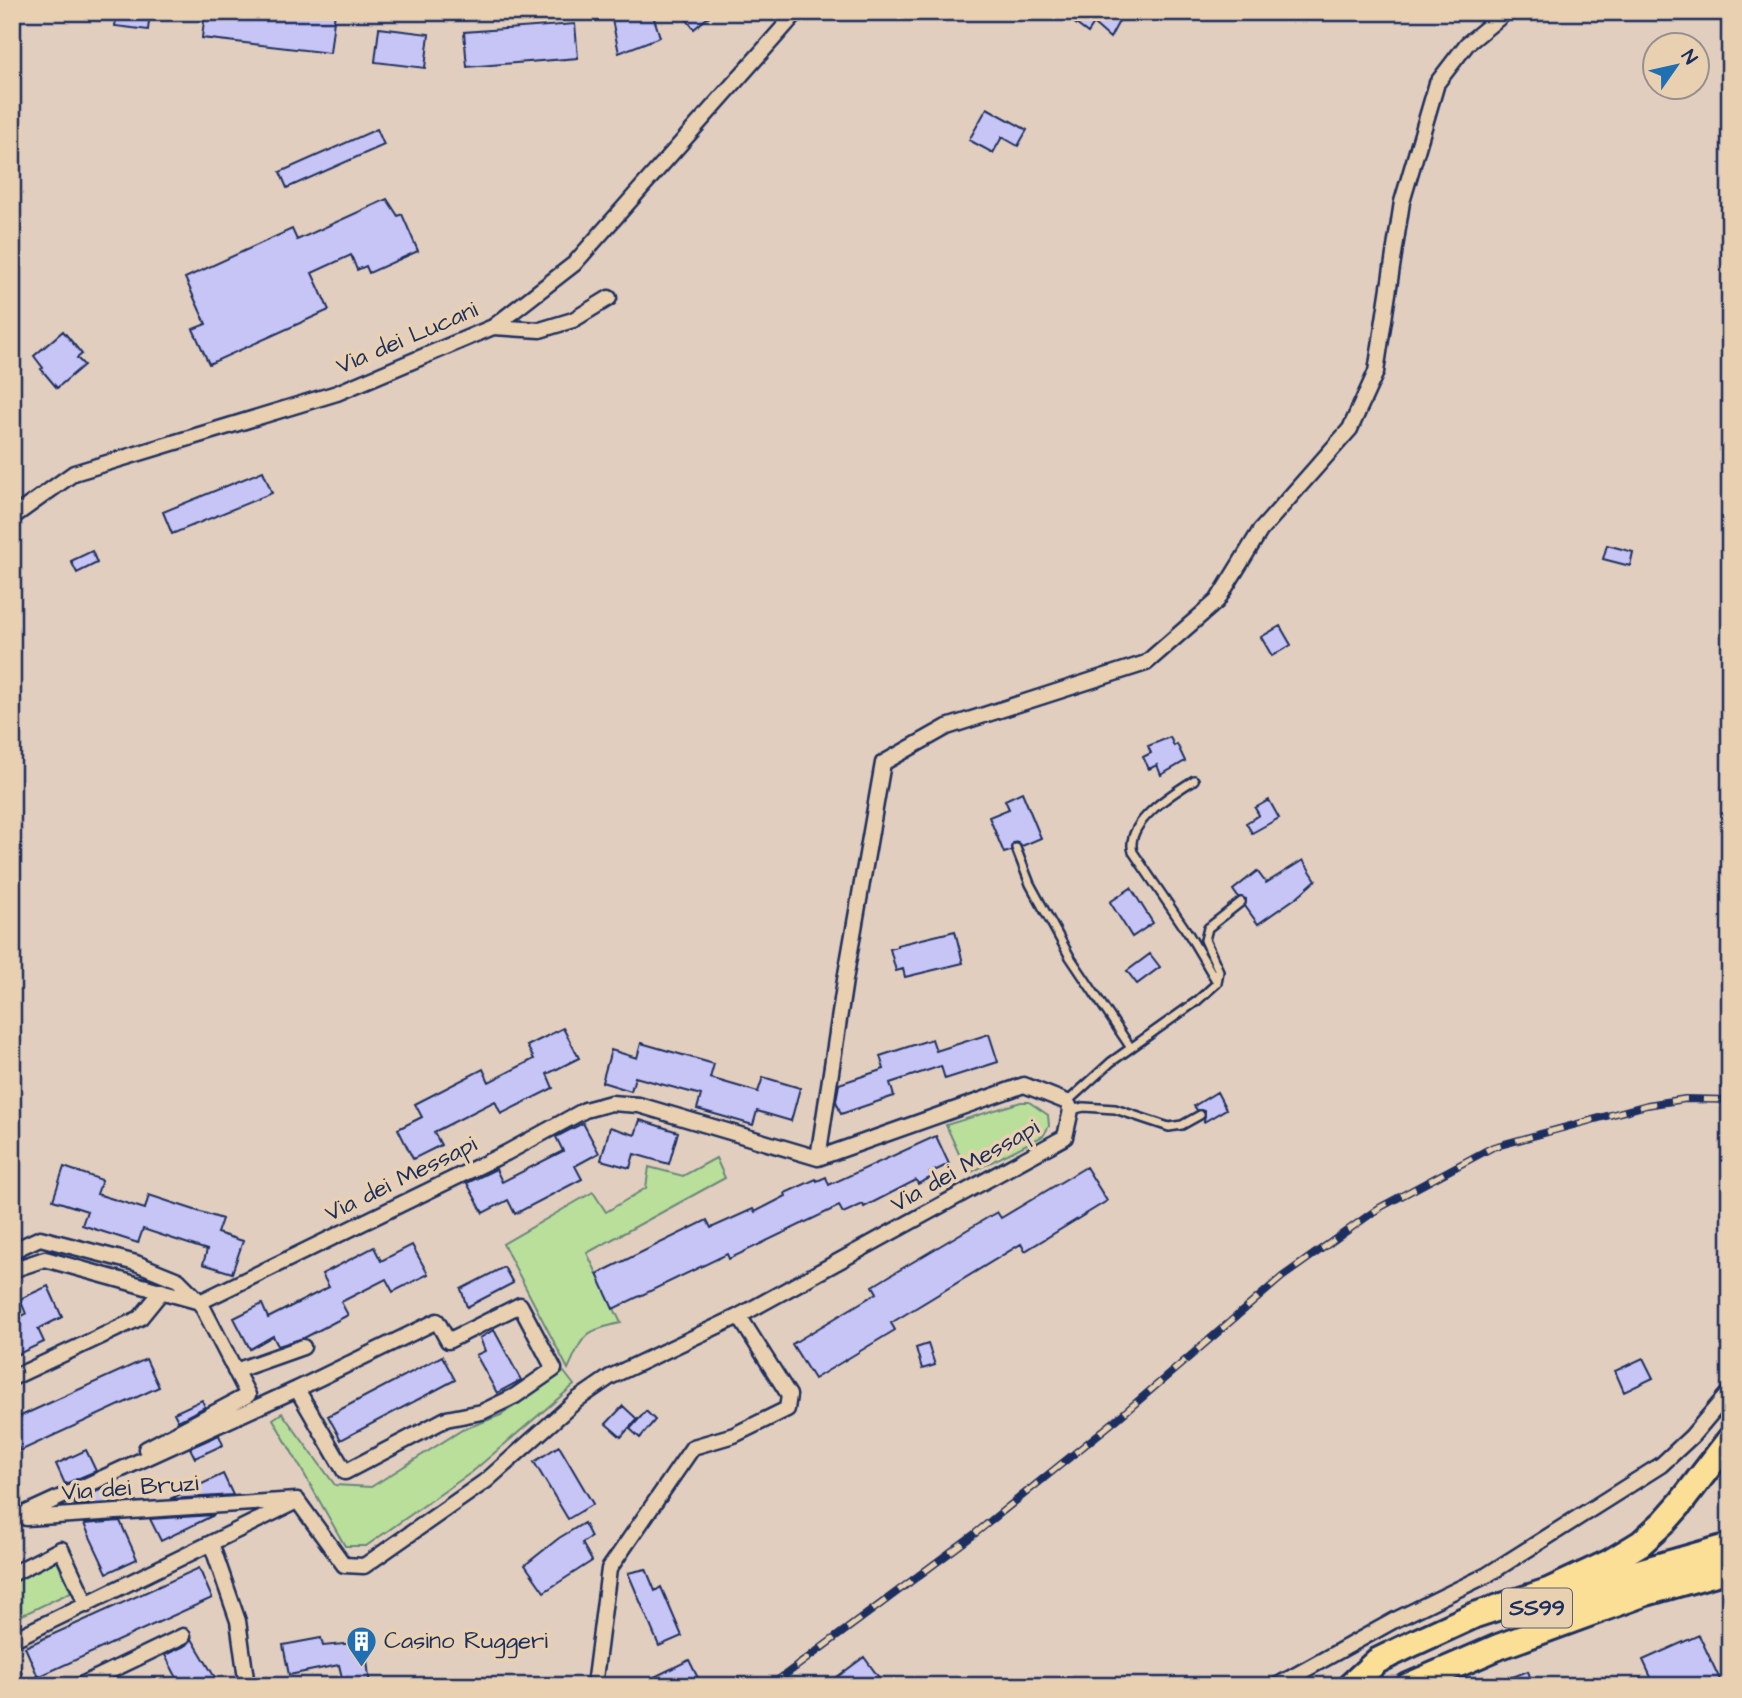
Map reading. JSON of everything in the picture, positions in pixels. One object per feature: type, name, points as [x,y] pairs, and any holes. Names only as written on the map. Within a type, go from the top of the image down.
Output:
[{"type":"highway","points":[[1350,1686],[1377,1661],[1475,1615],[1548,1591],[1610,1562],[1641,1543],[1672,1513],[1730,1439]]},
{"type":"highway","name":"SS99","points":[[1350,1686],[1461,1634],[1642,1571],[1730,1546]]},
{"type":"highway","name":"SS99","points":[[1408,1686],[1510,1643],[1646,1593],[1730,1569]]},
{"type":"street","name":"Via dei Lucani","points":[[12,519],[74,473],[337,393],[493,327],[574,264],[797,12]]},
{"type":"street","points":[[818,1158],[845,980],[883,763],[947,727],[1146,663],[1217,601],[1261,531],[1350,429],[1376,372],[1402,202],[1437,83],[1467,44],[1506,12]]},
{"type":"street","points":[[493,327],[540,330],[573,320],[609,298]]},
{"type":"street","name":"Via dei Messapi","points":[[200,1303],[506,1153],[585,1111],[611,1103],[639,1105],[818,1158],[1024,1086],[1069,1106],[1065,1137],[739,1316],[610,1377],[578,1399],[487,1480],[364,1566],[344,1565],[297,1500]]},
{"type":"street","points":[[12,1251],[40,1238],[136,1263],[178,1280],[200,1303]]},
{"type":"street","points":[[12,1270],[45,1259],[200,1303]]},
{"type":"street","points":[[12,1378],[140,1318],[162,1292]]},
{"type":"street","name":"Via dei Bruzi","points":[[15,1518],[248,1395],[200,1303]]},
{"type":"street","points":[[15,1518],[297,1389],[437,1321],[448,1341],[520,1305],[554,1369],[515,1396],[482,1412],[446,1419],[345,1472],[297,1389]]},
{"type":"street","points":[[594,1686],[609,1569],[693,1447],[734,1435],[787,1409],[789,1395],[739,1316]]},
{"type":"street","points":[[235,1371],[303,1347]]},
{"type":"street","points":[[1276,1686],[1395,1620],[1487,1575],[1661,1465],[1692,1436],[1730,1391]]},
{"type":"street","points":[[12,1640],[297,1500]]},
{"type":"street","name":"Via dei Bruzi","points":[[15,1518],[297,1500]]},
{"type":"street","points":[[211,1543],[238,1621],[247,1686]]},
{"type":"street","points":[[12,1574],[61,1549],[87,1605]]},
{"type":"street","points":[[79,1686],[183,1636]]},
{"type":"street","points":[[12,1670],[16,1686]]},
{"type":"lane","points":[[1194,780],[1160,803],[1138,826],[1130,844],[1217,983]]},
{"type":"lane","points":[[1016,848],[1030,884],[1070,957],[1131,1048]]},
{"type":"lane","points":[[1069,1106],[1111,1062],[1197,1001],[1217,983],[1219,971],[1205,940],[1208,928],[1221,915],[1241,902]]},
{"type":"lane","points":[[1069,1106],[1115,1108],[1169,1127],[1182,1125],[1199,1115]]},
{"type":"green space","points":[[1021,1102],[1029,1102],[1048,1115],[1049,1126],[1043,1136],[968,1174],[946,1125]]},
{"type":"green space","points":[[716,1158],[725,1178],[587,1253],[621,1323],[586,1336],[568,1369],[503,1244],[593,1192],[606,1212],[646,1188],[649,1167],[683,1176]]},
{"type":"green space","points":[[564,1372],[574,1385],[472,1472],[366,1546],[345,1546],[273,1419],[282,1413],[335,1485],[371,1487],[462,1430],[501,1415]]},
{"type":"green space","points":[[57,1561],[71,1592],[12,1620],[12,1582]]},
{"type":"building","points":[[117,12],[150,12],[148,30],[115,26]]},
{"type":"building","points":[[205,12],[335,12],[330,53],[202,38]]},
{"type":"building","points":[[620,12],[652,12],[660,37],[619,53],[611,15]]},
{"type":"building","points":[[681,12],[714,12],[694,29]]},
{"type":"building","points":[[1060,12],[1124,12],[1110,38],[1094,24],[1088,33]]},
{"type":"building","points":[[575,24],[578,58],[467,67],[464,32]]},
{"type":"building","points":[[379,28],[429,34],[425,68],[375,62]]},
{"type":"building","points":[[987,108],[1027,130],[1018,146],[1002,137],[993,153],[969,140]]},
{"type":"building","points":[[377,129],[384,145],[287,188],[280,172]]},
{"type":"building","points":[[387,199],[398,216],[402,214],[418,251],[369,273],[366,266],[357,270],[351,255],[312,273],[329,310],[209,364],[193,329],[206,324],[185,278],[292,229],[297,240]]},
{"type":"building","points":[[63,331],[82,354],[77,358],[84,365],[57,388],[34,356]]},
{"type":"building","points":[[263,471],[272,493],[172,534],[163,512]]},
{"type":"building","points":[[1607,545],[1633,552],[1630,566],[1603,559]]},
{"type":"building","points":[[92,551],[97,563],[77,573],[71,561]]},
{"type":"building","points":[[1280,626],[1291,645],[1272,656],[1261,637]]},
{"type":"building","points":[[1170,737],[1174,746],[1177,744],[1185,761],[1161,775],[1157,765],[1149,769],[1143,757],[1151,753],[1148,746]]},
{"type":"building","points":[[1022,792],[1041,838],[1022,846],[1018,842],[1013,843],[1011,851],[1004,853],[989,817],[1009,809],[1005,800]]},
{"type":"building","points":[[1269,800],[1279,818],[1252,833],[1246,823],[1259,815],[1255,808]]},
{"type":"building","points":[[1303,860],[1316,880],[1258,924],[1245,906],[1246,899],[1238,897],[1233,890],[1257,871],[1266,883]]},
{"type":"building","points":[[1131,888],[1153,923],[1132,937],[1110,902]]},
{"type":"building","points":[[955,931],[963,963],[905,977],[903,969],[896,971],[890,949]]},
{"type":"building","points":[[1150,954],[1160,967],[1137,984],[1127,971]]},
{"type":"building","points":[[563,1028],[579,1058],[547,1074],[553,1088],[501,1114],[495,1101],[434,1132],[441,1145],[413,1159],[398,1129],[422,1117],[415,1104],[483,1069],[489,1082],[534,1059],[527,1046]]},
{"type":"building","points":[[989,1034],[998,1062],[945,1079],[941,1066],[890,1083],[894,1096],[841,1114],[836,1101],[839,1084],[884,1069],[880,1056],[932,1039],[936,1051]]},
{"type":"building","points":[[641,1043],[714,1064],[710,1078],[758,1092],[763,1077],[800,1088],[791,1121],[757,1111],[753,1125],[697,1109],[701,1095],[635,1077],[631,1091],[602,1082],[611,1050],[637,1058]]},
{"type":"building","points":[[1217,1092],[1226,1109],[1204,1122],[1205,1111],[1197,1110],[1194,1106]]},
{"type":"building","points":[[640,1120],[678,1132],[669,1164],[634,1154],[630,1168],[601,1160],[610,1127],[635,1135]]},
{"type":"building","points":[[583,1123],[599,1153],[575,1166],[582,1179],[515,1214],[508,1200],[483,1213],[467,1183],[496,1169],[502,1182],[563,1151],[556,1137]]},
{"type":"building","points":[[936,1136],[949,1164],[930,1173],[932,1177],[918,1184],[916,1180],[864,1207],[863,1204],[843,1213],[839,1206],[729,1259],[727,1254],[613,1309],[597,1274],[707,1220],[711,1228],[753,1209],[755,1212],[786,1196],[785,1193],[816,1179],[817,1181],[826,1177],[829,1185]]},
{"type":"building","points":[[64,1167],[102,1180],[97,1194],[145,1209],[149,1195],[222,1219],[217,1233],[243,1241],[232,1273],[203,1264],[207,1250],[143,1229],[138,1243],[82,1225],[87,1211],[53,1200]]},
{"type":"building","points":[[1086,1167],[1107,1201],[1025,1251],[1021,1244],[891,1323],[895,1330],[814,1379],[792,1344],[877,1293],[873,1286],[891,1275],[997,1212],[1001,1218]]},
{"type":"building","points":[[412,1245],[428,1274],[393,1292],[386,1279],[341,1302],[348,1315],[304,1338],[278,1346],[273,1336],[250,1349],[234,1318],[262,1304],[268,1318],[329,1287],[322,1274],[374,1247],[381,1261]]},
{"type":"building","points":[[504,1267],[513,1283],[467,1307],[461,1289]]},
{"type":"building","points":[[48,1286],[62,1317],[38,1329],[44,1342],[12,1357],[12,1320],[26,1314],[20,1299]]},
{"type":"building","points":[[494,1330],[521,1380],[497,1393],[476,1355],[485,1351],[480,1338]]},
{"type":"building","points":[[928,1344],[935,1365],[922,1369],[916,1348]]},
{"type":"building","points":[[442,1356],[455,1380],[341,1440],[328,1416]]},
{"type":"building","points":[[1643,1358],[1653,1378],[1624,1392],[1615,1371]]},
{"type":"building","points":[[146,1359],[159,1387],[20,1451],[12,1434],[12,1420]]},
{"type":"building","points":[[202,1400],[205,1407],[178,1421],[174,1413]]},
{"type":"building","points":[[623,1406],[637,1419],[621,1437],[606,1424]]},
{"type":"building","points":[[646,1411],[655,1420],[640,1438],[630,1429]]},
{"type":"building","points":[[219,1435],[223,1445],[195,1458],[190,1448]]},
{"type":"building","points":[[559,1446],[593,1504],[568,1519],[534,1462]]},
{"type":"building","points":[[86,1450],[96,1471],[65,1484],[56,1464]]},
{"type":"building","points":[[223,1474],[233,1495],[170,1499]]},
{"type":"building","points":[[104,1488],[111,1503],[75,1505],[74,1502]]},
{"type":"building","points":[[214,1515],[161,1541],[150,1519]]},
{"type":"building","points":[[120,1521],[137,1559],[107,1573],[84,1524]]},
{"type":"building","points":[[584,1523],[591,1537],[582,1543],[592,1561],[544,1592],[525,1565],[559,1538]]},
{"type":"building","points":[[199,1568],[212,1598],[38,1677],[25,1647]]},
{"type":"building","points":[[646,1569],[655,1591],[661,1587],[682,1636],[659,1646],[628,1573]]},
{"type":"building","points":[[1699,1635],[1723,1686],[1655,1686],[1643,1660]]},
{"type":"building","points":[[321,1638],[323,1646],[365,1642],[370,1686],[344,1686],[339,1665],[289,1675],[283,1645]]},
{"type":"building","points":[[192,1639],[217,1681],[206,1686],[184,1686],[165,1655],[187,1645]]},
{"type":"building","points":[[864,1657],[885,1686],[825,1686]]},
{"type":"building","points":[[689,1660],[698,1678],[681,1686],[636,1686]]},
{"type":"building","points":[[1528,1671],[1533,1686],[1492,1686],[1492,1685]]},
{"type":"railway","points":[[770,1686],[972,1536],[1116,1420],[1282,1277],[1379,1208],[1493,1147],[1647,1105],[1685,1099],[1730,1100]]},
{"type":"place","name":"Casino Ruggeri","points":[[361,1668]]}]
